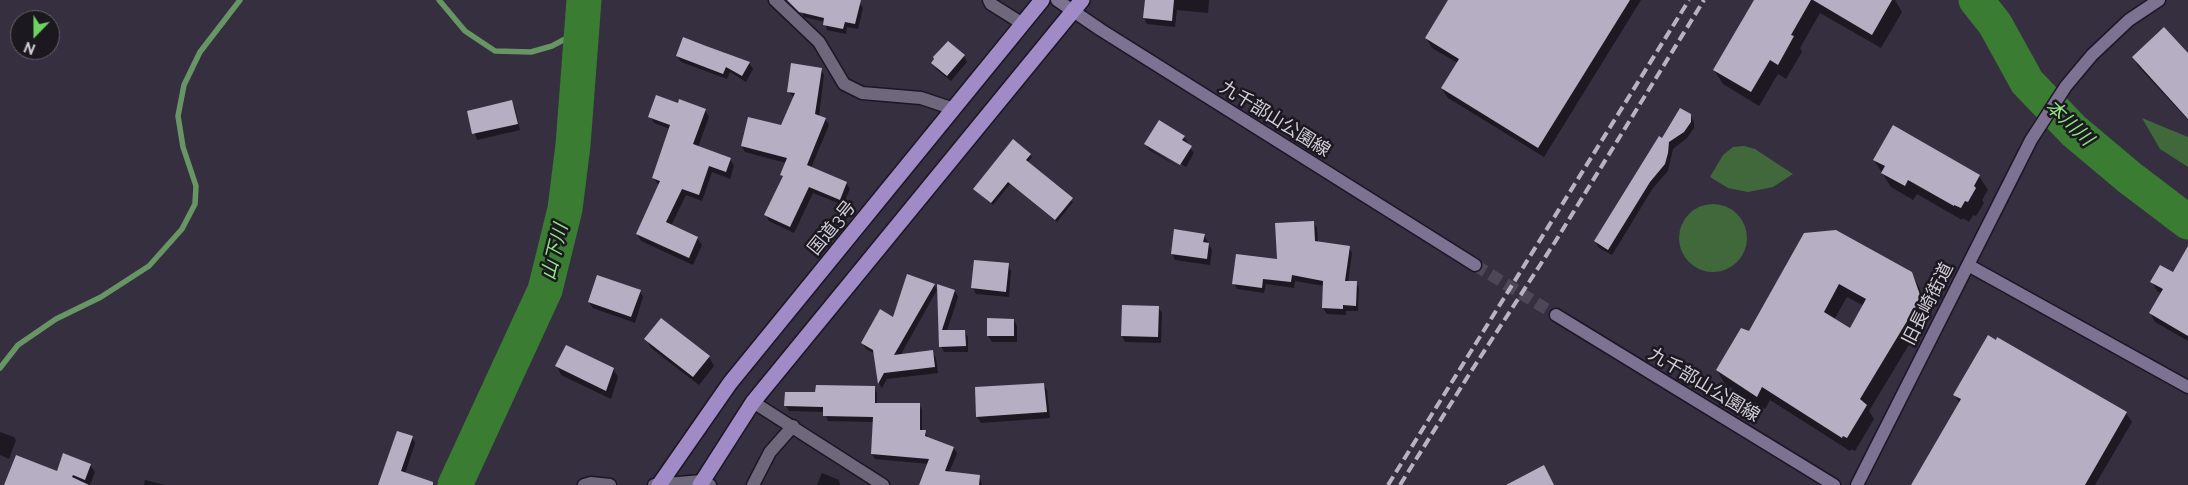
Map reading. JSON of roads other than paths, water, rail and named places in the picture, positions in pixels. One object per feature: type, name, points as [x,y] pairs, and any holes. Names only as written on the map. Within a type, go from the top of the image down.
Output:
[{"type":"highway","name":"国道3号","points":[[659,485],[730,383],[1042,0]]},
{"type":"highway","points":[[704,484],[753,402],[1077,6]]},
{"type":"street","points":[[775,0],[819,42],[844,84],[862,93],[921,98],[954,109]]},
{"type":"street","points":[[988,0],[1023,24]]},
{"type":"street","name":"九千部山公園線","points":[[1057,0],[1077,6],[1475,265]]},
{"type":"street","name":"旧長崎街道","points":[[1857,485],[2031,140],[2066,86],[2092,55],[2123,26],[2159,0]]},
{"type":"street","points":[[1968,265],[2188,387]]},
{"type":"street","name":"九千部山公園線","points":[[1556,315],[1834,485]]},
{"type":"street","points":[[753,402],[883,485]]},
{"type":"street","points":[[754,485],[770,452],[793,426]]},
{"type":"street","points":[[584,485],[591,483],[610,485]]},
{"type":"street","points":[[654,485],[704,484]]},
{"type":"waterway","points":[[0,368],[18,345],[56,319],[101,297],[149,266],[182,229],[195,204],[196,186],[183,147],[178,116],[184,85],[200,52],[240,0]]},
{"type":"waterway","points":[[439,0],[465,31],[495,51],[531,52],[552,46],[582,30]]},
{"type":"waterway","name":"山下川","points":[[455,485],[545,290],[565,209],[573,145],[584,0]]},
{"type":"waterway","name":"本川川","points":[[1976,0],[1995,24],[2027,82],[2074,131],[2130,178],[2188,222]]},
{"type":"tunnel","points":[[1475,265],[1556,315]]},
{"type":"railway","points":[[1388,485],[1689,0]]},
{"type":"railway","points":[[1400,485],[1555,242],[1704,0]]}]
